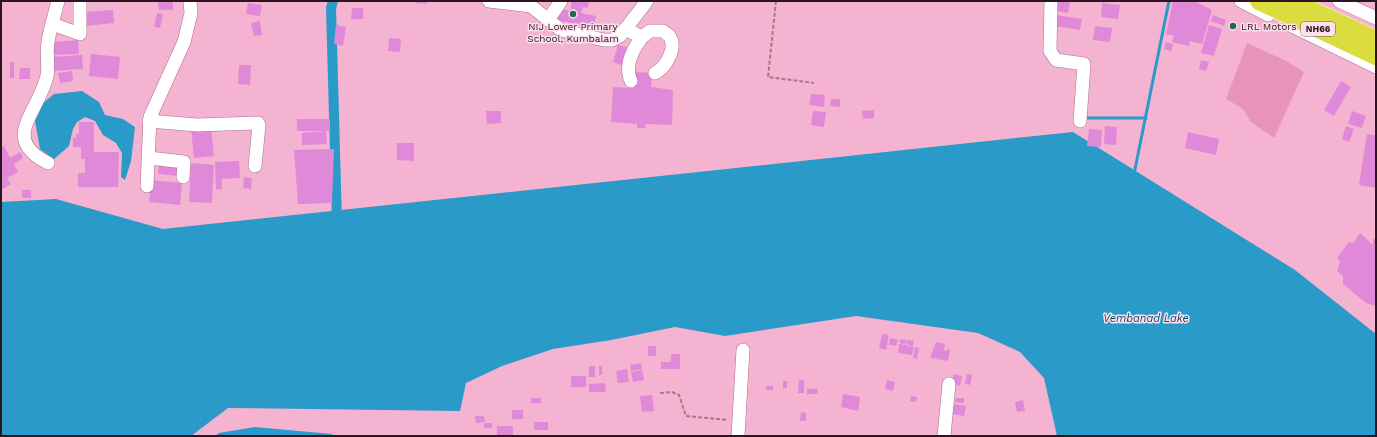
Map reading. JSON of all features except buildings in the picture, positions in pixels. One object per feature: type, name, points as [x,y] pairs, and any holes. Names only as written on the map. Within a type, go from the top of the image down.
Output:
[{"type":"highway","name":"NH66","points":[[1259,1],[1376,56]]},
{"type":"highway","name":"NH66","points":[[1292,1],[1376,40]]},
{"type":"street","points":[[48,163],[24,152],[19,148],[15,140],[19,122],[43,85],[47,76],[48,43],[58,1]]},
{"type":"street","points":[[52,24],[80,34],[80,1]]},
{"type":"street","points":[[147,186],[149,121],[161,88],[184,42],[191,13],[190,1]]},
{"type":"street","points":[[489,1],[531,6],[561,30],[604,40],[618,38],[647,1]]},
{"type":"street","points":[[548,20],[561,1]]},
{"type":"street","points":[[1051,1],[1050,51],[1056,60],[1084,64],[1080,121]]},
{"type":"street","points":[[1241,1],[1376,68]]},
{"type":"street","points":[[1338,1],[1376,17]]},
{"type":"street","points":[[626,29],[642,37]]},
{"type":"street","points":[[631,81],[628,75],[629,63],[635,47],[642,37],[650,32],[663,31],[670,36],[672,43],[664,67],[655,73]]},
{"type":"street","points":[[149,121],[197,125],[258,123],[255,166]]},
{"type":"street","points":[[149,158],[186,162],[183,177]]},
{"type":"street","points":[[738,436],[743,350]]},
{"type":"street","points":[[944,436],[949,384]]},
{"type":"path","points":[[776,1],[768,77],[814,83]]},
{"type":"path","points":[[660,393],[672,392],[679,394],[686,416],[739,421]]},
{"type":"shaded area","points":[[1247,43],[1286,61],[1304,72],[1274,138],[1251,122],[1243,109],[1226,99]]},
{"type":"water","points":[[82,91],[99,102],[105,115],[123,119],[135,127],[131,161],[125,180],[121,177],[122,153],[116,143],[103,135],[95,121],[85,117],[77,122],[73,129],[69,146],[54,159],[40,149],[35,121],[37,108],[54,94]]},
{"type":"water","name":"Vembanad Lake","points":[[1073,132],[1295,270],[1376,334],[1376,436],[1057,436],[1044,378],[1020,352],[978,333],[856,316],[725,336],[675,327],[611,340],[553,349],[502,366],[466,383],[460,411],[228,408],[191,436],[1,436],[1,202],[56,199],[163,229]]},
{"type":"water","points":[[255,427],[332,434],[332,436],[215,436],[219,433]]},
{"type":"waterway","points":[[333,1],[331,8],[337,223]]},
{"type":"waterway","points":[[1134,174],[1169,1]]},
{"type":"waterway","points":[[1083,118],[1146,118]]},
{"type":"place","name":"NIJ Lower Primary School, Kumbalam","points":[[573,14]]},
{"type":"place","name":"LRL Motors","points":[[1233,26]]}]
